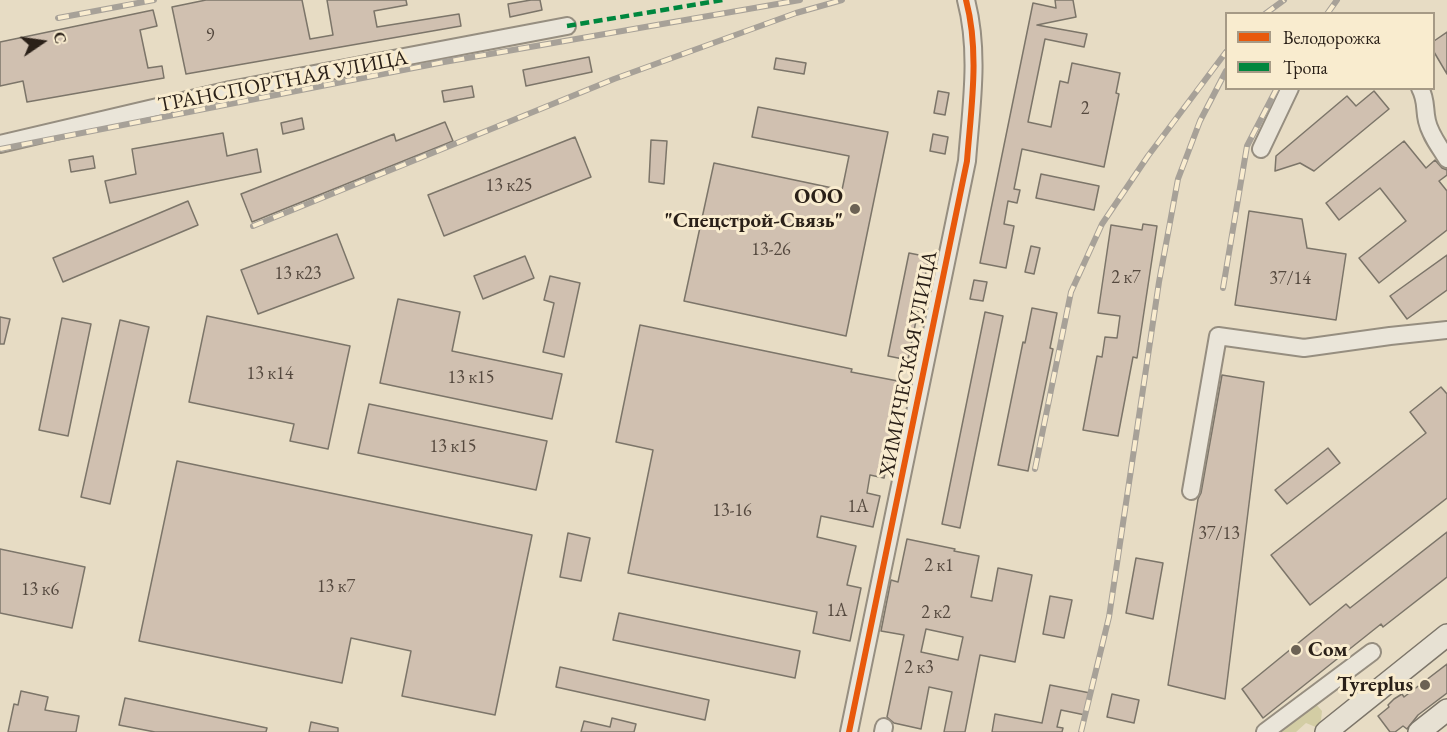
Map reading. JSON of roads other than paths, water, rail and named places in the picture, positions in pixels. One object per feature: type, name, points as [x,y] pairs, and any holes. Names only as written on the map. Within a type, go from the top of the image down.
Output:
[{"type":"main road","points":[[1333,729],[1447,635]]},
{"type":"main road","points":[[1419,732],[1447,710]]},
{"type":"street","name":"ХИМИЧЕСКАЯ УЛИЦА","points":[[849,732],[967,161],[974,66],[972,23],[966,0]]},
{"type":"street","name":"ТРАНСПОРТНАЯ УЛИЦА","points":[[0,144],[230,90],[567,26]]},
{"type":"street","points":[[1261,149],[1289,90]]},
{"type":"street","points":[[1421,90],[1427,105],[1427,120],[1432,134],[1447,159]]},
{"type":"street","points":[[1191,491],[1218,336],[1304,348],[1447,330]]},
{"type":"street","points":[[1265,732],[1372,652]]},
{"type":"railway","points":[[58,18],[154,0]]},
{"type":"railway","points":[[0,149],[444,62],[800,0]]},
{"type":"railway","points":[[253,226],[614,79],[796,13],[842,0]]},
{"type":"railway","points":[[1268,12],[1284,0]]},
{"type":"railway","points":[[1328,12],[1337,0]]},
{"type":"railway","points":[[1035,469],[1071,292],[1102,224],[1148,156],[1225,53]]},
{"type":"railway","points":[[1081,732],[1109,617],[1159,282],[1178,179],[1200,121],[1225,73]]},
{"type":"railway","points":[[1223,288],[1247,146],[1276,90]]},
{"type":"place","name":"ООО \"Спецстрой-Связь\"","points":[[855,209]]},
{"type":"place","name":"Сом","points":[[1296,650]]},
{"type":"place","name":"Tyreplus","points":[[1425,685]]}]
